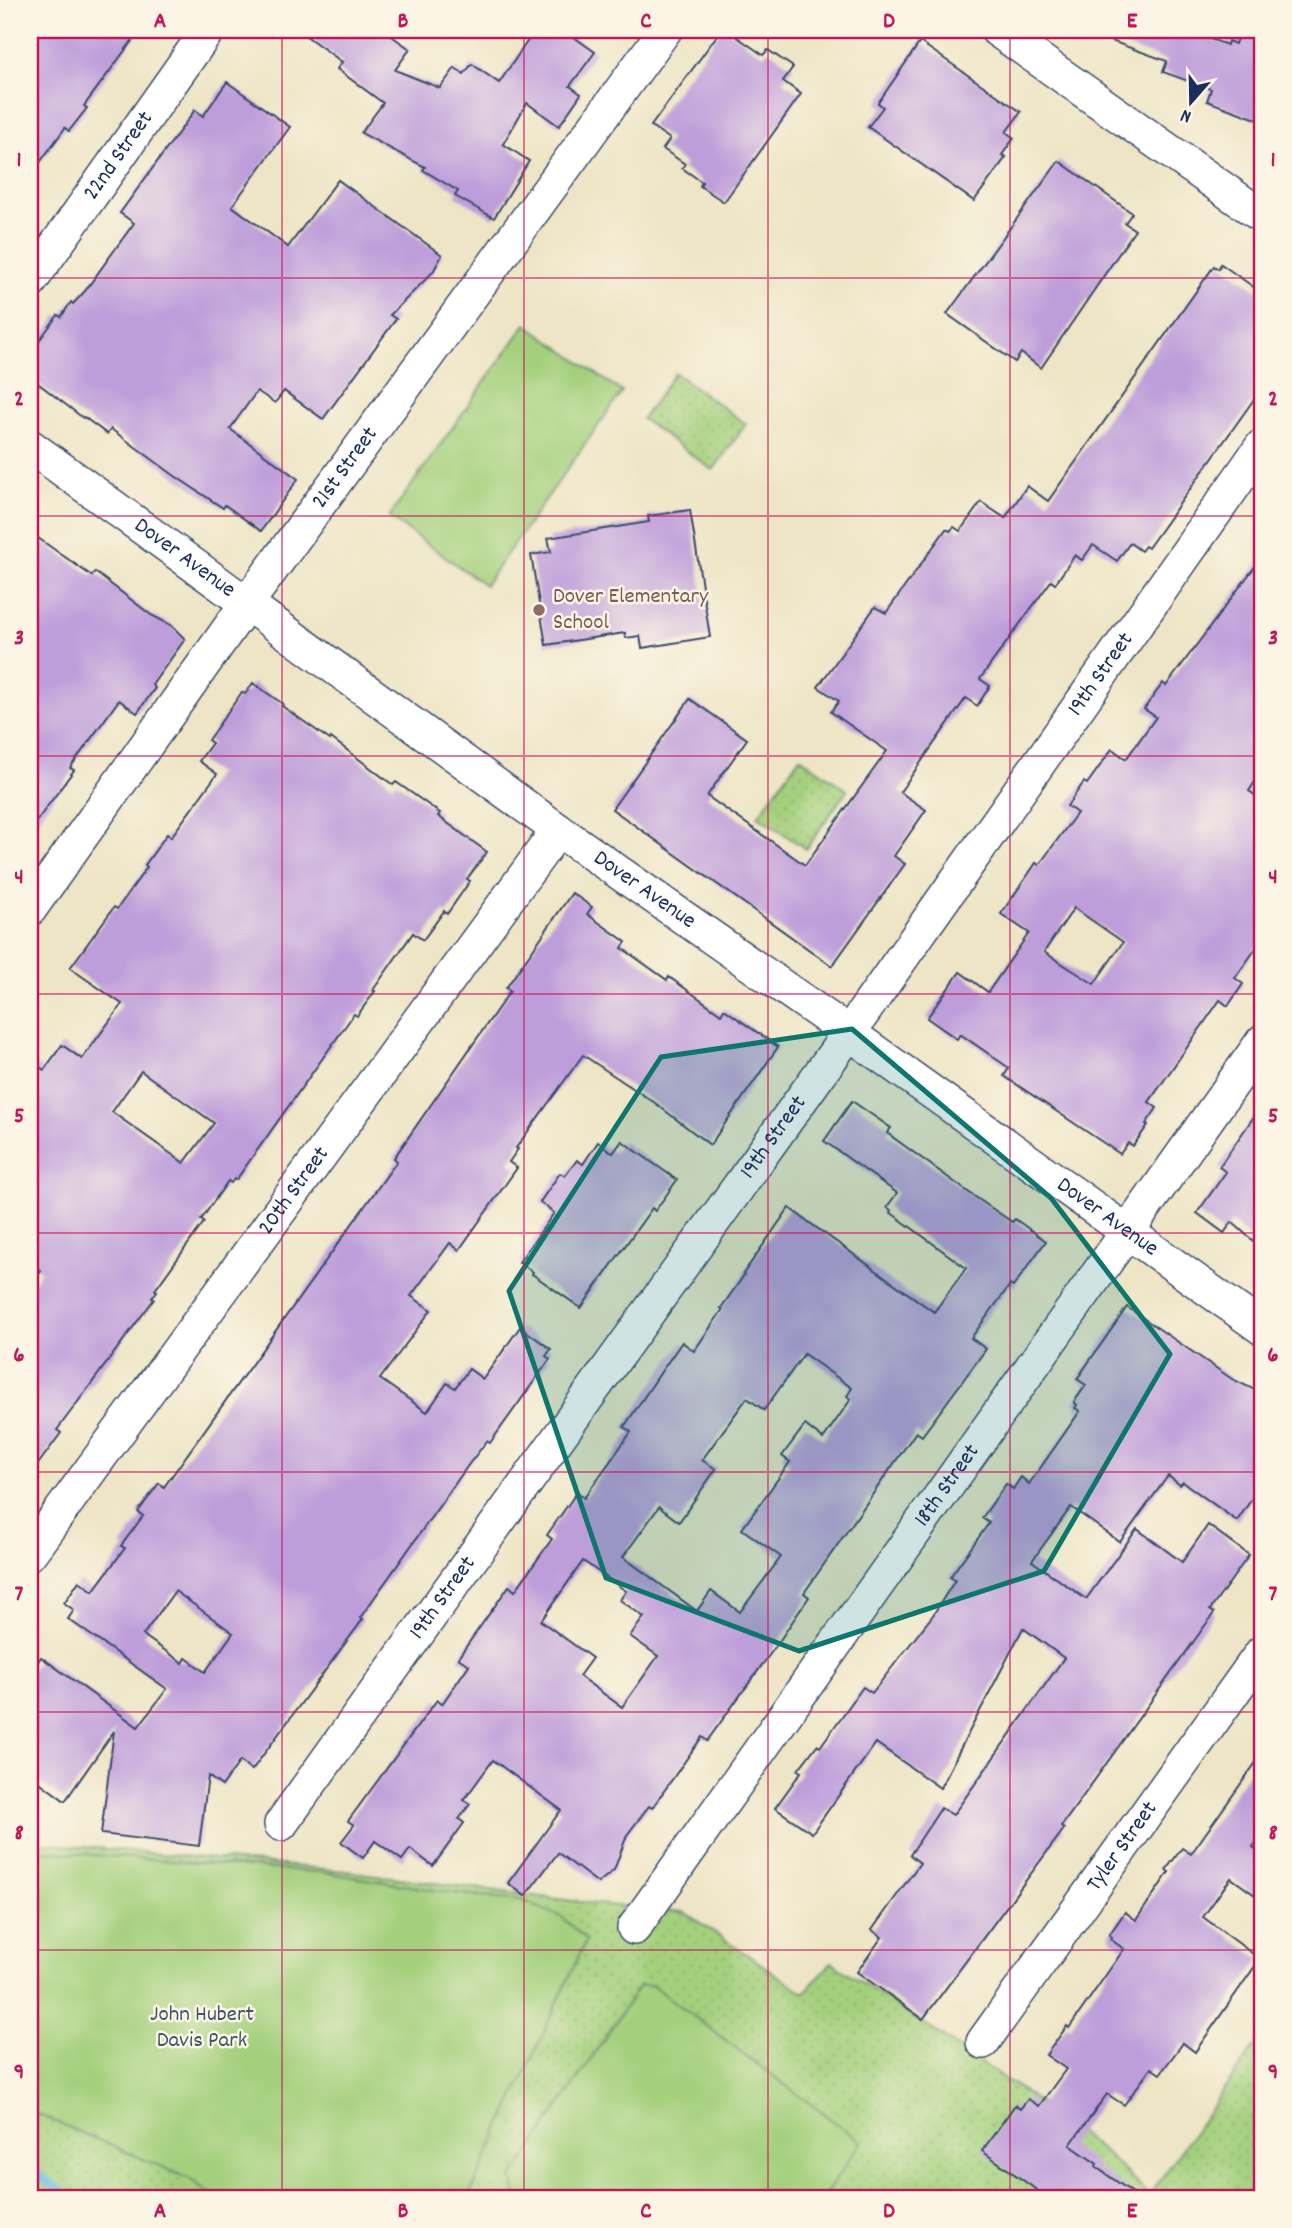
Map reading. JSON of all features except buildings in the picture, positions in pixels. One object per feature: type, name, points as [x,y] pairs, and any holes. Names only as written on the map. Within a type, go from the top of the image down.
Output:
[{"type":"street","name":"22nd Street","points":[[30,282],[208,30]]},
{"type":"street","name":"21st Street","points":[[30,909],[247,603],[665,30]]},
{"type":"street","points":[[997,30],[1262,216]]},
{"type":"street","name":"Dover Avenue","points":[[30,446],[558,830],[849,1033],[1262,1328]]},
{"type":"street","name":"19th Street","points":[[281,1824],[849,1033],[1262,446]]},
{"type":"street","name":"20th Street","points":[[30,1553],[558,830]]},
{"type":"street","name":"18th Street","points":[[634,1928],[1262,1042]]},
{"type":"street","name":"Tyler Street","points":[[983,2042],[1262,1652]]},
{"type":"highlighted area","points":[[852,1029],[1051,1198],[1170,1354],[1044,1571],[799,1651],[606,1578],[509,1291],[661,1057]]},
{"type":"green space","points":[[526,324],[622,392],[485,585],[389,517]]},
{"type":"green space","points":[[675,373],[746,424],[713,470],[642,419]]},
{"type":"green space","points":[[800,757],[847,790],[806,849],[758,816]]},
{"type":"green space","name":"John Hubert Davis Park","points":[[30,1842],[345,1871],[596,1904],[684,1912],[804,1993],[832,1962],[1074,2129],[1113,2160],[1149,2196],[1262,2036],[1262,2198],[44,2198],[30,2188]]},
{"type":"green space","points":[[30,1850],[328,1873],[453,1893],[520,1900],[562,1917],[586,1940],[468,2198],[218,2198],[188,2178],[30,2111]]},
{"type":"green space","points":[[652,1985],[861,2142],[823,2198],[517,2198],[512,2178],[639,1986]]},
{"type":"waterway","points":[[30,2170],[72,2198]]},
{"type":"place","name":"Dover Elementary School","points":[[539,610]]}]
